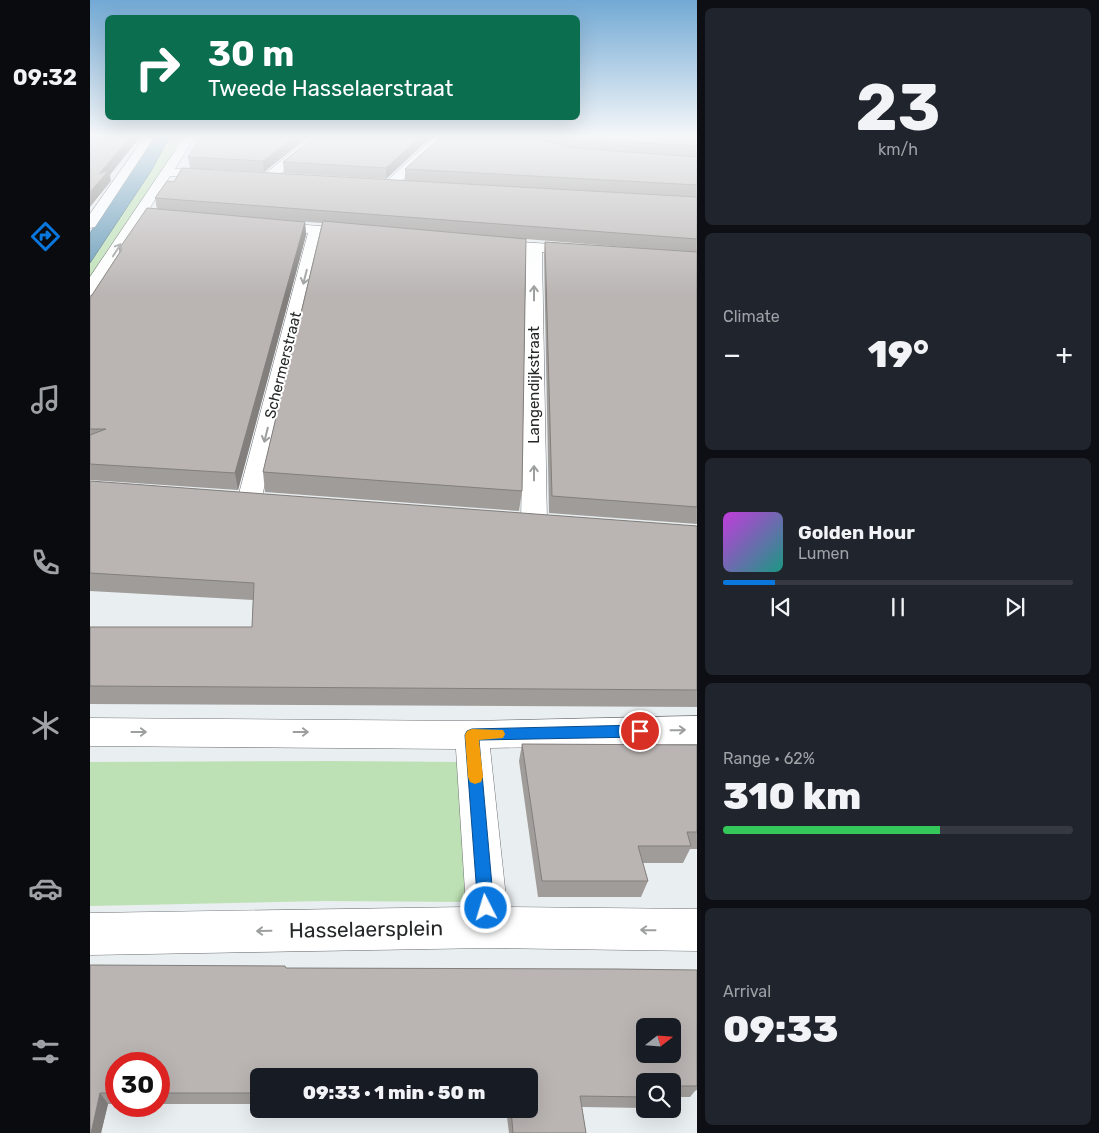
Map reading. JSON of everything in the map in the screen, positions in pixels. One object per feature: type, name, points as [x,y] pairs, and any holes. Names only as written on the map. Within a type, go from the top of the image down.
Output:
[{"type":"street","points":[[90,224],[114,189]]},
{"type":"street","points":[[90,290],[156,189]]},
{"type":"street","points":[[140,214],[159,216]]},
{"type":"street","points":[[258,224],[376,234]]},
{"type":"street","name":"Schermerstraat","points":[[249,501],[316,230]]},
{"type":"street","points":[[475,243],[601,252]]},
{"type":"street","name":"Langendijkstraat","points":[[533,522],[534,248]]},
{"type":"street","points":[[90,732],[472,735],[696,730]]},
{"type":"street","points":[[472,735],[488,927]]},
{"type":"street","name":"Hasselaersplein","points":[[90,934],[488,927],[696,930]]},
{"type":"green space","points":[[139,189],[150,189],[90,280],[90,263]]},
{"type":"green space","points":[[90,762],[460,762],[470,902],[325,901],[90,906]]},
{"type":"water","points":[[120,189],[139,189],[90,263],[90,233]]},
{"type":"building","points":[[161,189],[553,189],[697,197],[697,239],[155,198]]},
{"type":"building","points":[[147,208],[305,222],[235,473],[90,464],[90,435],[106,429],[90,429],[90,298],[122,249],[119,249]]},
{"type":"building","points":[[323,221],[526,239],[522,491],[263,472]]},
{"type":"building","points":[[545,242],[697,252],[697,507],[552,496]]},
{"type":"building","points":[[90,481],[697,526],[697,690],[90,686],[90,627],[252,627],[254,583],[90,573]]},
{"type":"building","points":[[522,744],[697,745],[697,832],[687,832],[691,846],[638,846],[648,881],[542,881]]},
{"type":"building","points":[[90,965],[697,970],[697,1086],[681,1086],[681,1073],[636,1073],[636,1097],[580,1096],[586,1133],[513,1133],[512,1118],[538,1118],[538,1068],[250,1068],[250,1093],[170,1093],[170,1052],[105,1052],[105,1093],[100,1093],[91,1133]]},
{"type":"slow traffic","points":[[475,777],[472,735],[498,734]]},
{"type":"route","points":[[486,908],[472,735],[640,731]]}]
